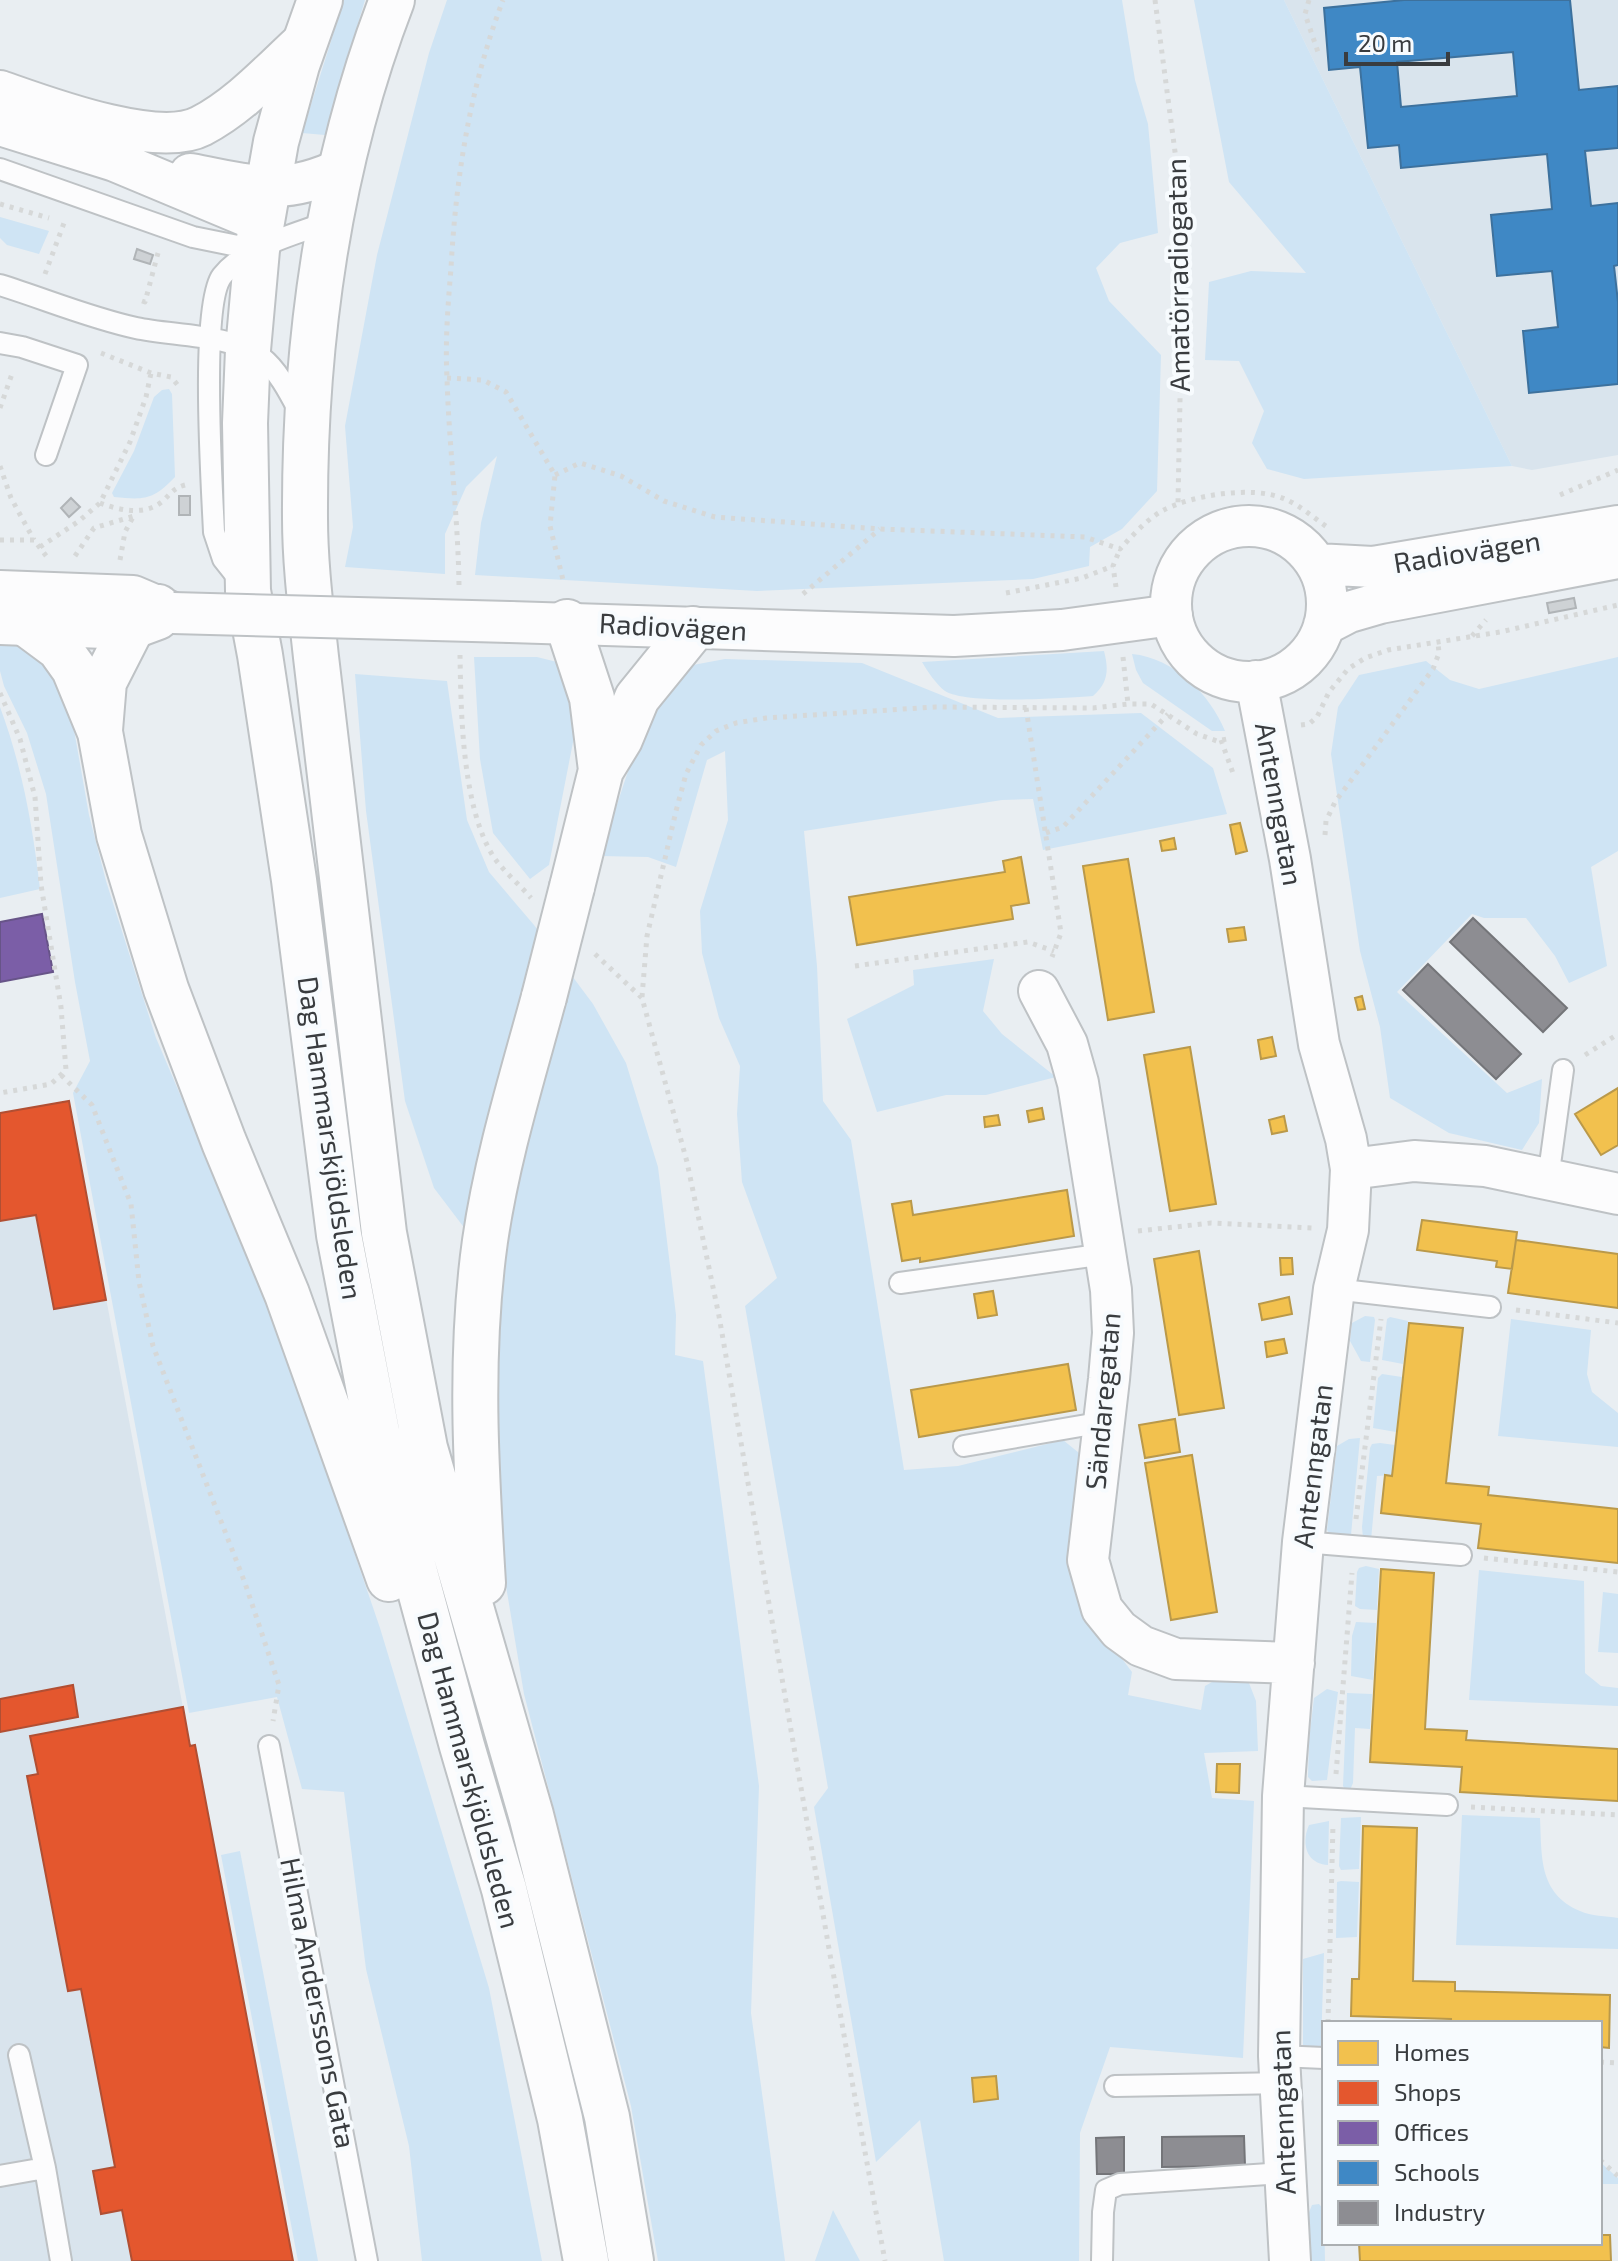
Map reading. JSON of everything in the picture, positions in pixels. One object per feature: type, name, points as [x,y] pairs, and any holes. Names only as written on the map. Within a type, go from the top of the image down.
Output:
[{"type":"main road","name":"Dag Hammarskjöldsleden","points":[[320,0],[305,40],[276,142],[262,220],[228,344],[245,502],[248,591],[294,880],[342,1250],[377,1432],[504,1889],[556,2104],[586,2261]]},
{"type":"main road","name":"Dag Hammarskjöldsleden","points":[[392,0],[361,88],[330,221],[315,337],[308,427],[307,571],[384,1233],[425,1448],[531,1815],[607,2117],[631,2261]]},
{"type":"main road","points":[[567,607],[592,698],[601,770]]},
{"type":"main road","points":[[100,732],[104,682],[154,616]]},
{"type":"main road","points":[[14,625],[59,648],[74,669],[100,732],[119,835],[141,914],[193,1064],[287,1294],[416,1649],[462,1746]]},
{"type":"main road","points":[[487,1659],[475,1463],[476,1361],[485,1241],[499,1164],[544,997],[555,897],[601,770],[620,739],[637,698],[693,629]]},
{"type":"street","points":[[0,91],[130,129],[182,132],[199,127],[220,113],[305,40]]},
{"type":"street","points":[[0,125],[115,161],[262,220],[316,181],[341,169]]},
{"type":"street","points":[[1248,526],[1278,531],[1304,549],[1324,548],[1327,599],[1324,625],[1304,659],[1282,674],[1256,681],[1227,679],[1201,665],[1182,643],[1172,615],[1173,585],[1186,557],[1201,542],[1228,529],[1248,526]]},
{"type":"street","name":"Radiovägen","points":[[1324,548],[1373,567],[1618,526]]},
{"type":"street","name":"Radiovägen","points":[[1324,625],[1349,612],[1380,603],[1618,558]]},
{"type":"street","points":[[0,591],[133,596],[154,616]]},
{"type":"street","name":"Radiovägen","points":[[154,616],[510,622],[567,607],[693,629],[954,636],[1062,630],[1172,615]]},
{"type":"street","points":[[14,625],[154,616]]},
{"type":"street","name":"Antenngatan","points":[[1256,681],[1290,859],[1319,1044],[1346,1139],[1351,1169],[1348,1230],[1334,1289],[1303,1542],[1283,1796],[1279,2069],[1290,2261]]},
{"type":"street","name":"Sändaregatan","points":[[1039,991],[1067,1044],[1078,1083],[1111,1290],[1113,1333],[1088,1560],[1102,1609],[1119,1630],[1141,1646],[1176,1659],[1294,1663]]},
{"type":"street","points":[[1351,1169],[1414,1161],[1485,1166],[1618,1194]]},
{"type":"lane","points":[[0,169],[193,237],[262,220],[330,221]]},
{"type":"lane","points":[[0,285],[135,328],[228,344],[262,358],[275,372],[308,427]]},
{"type":"lane","points":[[0,343],[77,365],[46,455]]},
{"type":"lane","points":[[1548,1179],[1563,1070]]},
{"type":"lane","points":[[900,1283],[1103,1244]]},
{"type":"lane","points":[[1334,1289],[1490,1307]]},
{"type":"lane","points":[[964,1446],[1104,1422]]},
{"type":"lane","points":[[1303,1542],[1461,1555]]},
{"type":"lane","name":"Hilma Anderssons Gata","points":[[269,1746],[367,2261]]},
{"type":"lane","points":[[1283,1796],[1447,1805]]},
{"type":"lane","points":[[19,2055],[45,2168],[61,2261]]},
{"type":"lane","points":[[1115,2086],[1279,2069],[1322,2058]]},
{"type":"lane","points":[[0,2176],[45,2168]]},
{"type":"lane","points":[[1102,2261],[1106,2190],[1120,2184],[1284,2173]]},
{"type":"path","points":[[459,585],[447,378],[455,197],[468,113],[503,0]]},
{"type":"path","name":"Amatörradiogatan","points":[[1155,0],[1179,182],[1183,244],[1178,503]]},
{"type":"path","points":[[1309,0],[1305,14],[1319,55]]},
{"type":"path","points":[[131,298],[145,302],[160,246]]},
{"type":"path","points":[[33,266],[61,275]]},
{"type":"path","points":[[0,408],[22,347]]},
{"type":"path","points":[[88,349],[151,373],[171,377],[182,390]]},
{"type":"path","points":[[40,547],[100,503],[130,442],[151,373]]},
{"type":"path","points":[[447,378],[483,380],[506,392],[555,475],[550,526],[567,607]]},
{"type":"path","points":[[555,475],[580,463],[621,476],[664,501],[715,517],[880,529],[1085,537],[1120,549],[1159,512],[1178,503],[1203,496],[1265,494],[1284,498],[1324,548]]},
{"type":"path","points":[[0,466],[11,498],[34,540]]},
{"type":"path","points":[[1553,498],[1618,470]]},
{"type":"path","points":[[73,560],[94,528],[153,508],[171,492]]},
{"type":"path","points":[[100,503],[137,513]]},
{"type":"path","points":[[120,567],[125,532],[137,513]]},
{"type":"path","points":[[811,598],[796,599],[880,529]]},
{"type":"path","points":[[1003,593],[1082,578],[1113,566]]},
{"type":"path","points":[[885,2261],[719,1316],[687,1162],[642,998],[647,936],[686,774],[701,745],[716,731],[736,723],[766,718],[935,707],[1151,704],[1197,734],[1221,740],[1266,732],[1309,724],[1317,717],[1329,692],[1348,669],[1365,658],[1388,650],[1438,643],[1618,605]]},
{"type":"path","points":[[1325,840],[1326,821],[1335,802],[1433,669],[1439,653],[1438,643]]},
{"type":"path","points":[[460,647],[467,765],[476,818],[494,856],[555,897]]},
{"type":"path","points":[[0,693],[20,739],[35,797],[41,885],[61,1007],[66,1070],[51,1084],[0,1093]]},
{"type":"path","points":[[1026,708],[1061,933],[1039,991]]},
{"type":"path","points":[[1046,833],[1063,827],[1168,714]]},
{"type":"path","points":[[1221,740],[1236,780]]},
{"type":"path","points":[[855,966],[1028,942],[1054,951]]},
{"type":"path","points":[[588,947],[642,998]]},
{"type":"path","points":[[1563,1070],[1618,1034]]},
{"type":"path","points":[[61,1075],[92,1105],[131,1204],[139,1282],[153,1346],[245,1583],[279,1685],[269,1746]]},
{"type":"path","points":[[1103,1244],[1211,1223],[1348,1230]]},
{"type":"path","points":[[1328,2021],[1335,1799],[1354,1547],[1361,1466],[1385,1294]]},
{"type":"path","points":[[1490,1307],[1618,1323]]},
{"type":"path","points":[[1461,1555],[1618,1572]]},
{"type":"path","points":[[1447,1805],[1618,1815]]},
{"type":"path","points":[[1602,2162],[1618,2176]]},
{"type":"shaded area","points":[[344,0],[365,0],[325,135],[302,133]]},
{"type":"shaded area","points":[[447,0],[1122,0],[1135,80],[1148,124],[1158,233],[1120,243],[1096,268],[1109,301],[1161,355],[1157,491],[1122,529],[1090,547],[1089,566],[1033,579],[757,591],[475,575],[481,523],[497,456],[466,487],[445,534],[445,574],[345,567],[353,527],[345,426],[377,255],[429,53]]},
{"type":"shaded area","points":[[1194,0],[1284,0],[1512,466],[1304,479],[1267,469],[1252,443],[1264,411],[1239,361],[1205,360],[1209,282],[1251,271],[1306,273],[1229,182]]},
{"type":"shaded area","points":[[1284,0],[1618,0],[1618,455],[1532,470],[1512,466]]},
{"type":"shaded area","points":[[0,217],[49,231],[39,254],[7,245],[0,238]]},
{"type":"shaded area","points":[[169,389],[172,394],[175,477],[148,497],[114,497],[112,493],[134,451],[154,397],[162,390]]},
{"type":"shaded area","points":[[0,643],[27,651],[56,678],[70,707],[89,815],[106,881],[156,1038],[269,1303],[380,1628],[489,1988],[542,2261],[422,2261],[409,2146],[366,1969],[344,1792],[302,1789],[277,1697],[189,1713],[73,1093],[90,1061],[46,794],[27,733],[4,686],[0,671]]},
{"type":"shaded area","points":[[1104,651],[1107,670],[1102,686],[1093,696],[1079,697],[994,699],[956,695],[945,691],[922,662]]},
{"type":"shaded area","points":[[1132,654],[1162,663],[1189,680],[1210,704],[1225,731],[1212,731],[1143,683]]},
{"type":"shaded area","points":[[474,657],[537,657],[557,662],[572,685],[575,732],[549,865],[530,879],[493,833],[480,759]]},
{"type":"shaded area","points":[[1618,657],[1618,851],[1591,867],[1607,966],[1569,983],[1555,956],[1526,918],[1484,918],[1472,914],[1397,992],[1507,1093],[1542,1079],[1539,1123],[1522,1150],[1449,1133],[1390,1098],[1380,1027],[1360,951],[1331,754],[1338,707],[1359,675],[1426,661],[1450,680],[1479,689]]},
{"type":"shaded area","points":[[725,659],[862,663],[998,718],[1141,713],[1213,768],[1227,814],[1043,850],[1033,799],[1002,800],[804,831],[817,966],[823,1101],[851,1140],[904,1470],[958,1466],[1063,1440],[1084,1457],[1085,1610],[1132,1672],[1128,1695],[1201,1710],[1205,1686],[1242,1665],[1256,1701],[1258,1751],[1204,1753],[1212,1798],[1254,1801],[1243,2058],[1110,2047],[1080,2133],[1079,2261],[944,2261],[920,2120],[876,2162],[814,1807],[828,1788],[745,1306],[777,1278],[742,1182],[737,1114],[740,1066],[719,1018],[702,953],[700,911],[728,820],[725,751],[707,760],[676,867],[648,857],[600,856],[639,738],[662,686],[693,665]]},
{"type":"shaded area","points":[[355,674],[447,681],[467,820],[489,872],[534,925],[593,1004],[626,1063],[658,1167],[676,1315],[675,1355],[703,1361],[759,1786],[751,2013],[785,2261],[658,2261],[631,2106],[524,1694],[494,1514],[497,1271],[434,1188],[405,1101],[366,811]]},
{"type":"shaded area","points":[[0,707],[26,797],[40,889],[0,898]]},
{"type":"shaded area","points":[[994,959],[983,1011],[1002,1034],[1056,1077],[986,1095],[946,1095],[877,1112],[847,1019],[914,985],[913,970]]},
{"type":"shaded area","points":[[69,1101],[190,1745],[195,1745],[293,2261],[0,2261],[0,1113]]},
{"type":"shaded area","points":[[1365,1316],[1374,1317],[1375,1320],[1370,1362],[1361,1361],[1350,1341],[1352,1323]]},
{"type":"shaded area","points":[[1387,1319],[1408,1321],[1403,1364],[1382,1360]]},
{"type":"shaded area","points":[[1511,1319],[1591,1330],[1587,1374],[1592,1392],[1618,1413],[1618,1447],[1498,1436]]},
{"type":"shaded area","points":[[1382,1374],[1402,1377],[1396,1432],[1373,1428],[1378,1378]]},
{"type":"shaded area","points":[[1360,1438],[1351,1535],[1333,1538],[1327,1530],[1337,1446],[1349,1439]]},
{"type":"shaded area","points":[[1372,1444],[1395,1445],[1392,1475],[1377,1476],[1371,1540],[1363,1538],[1362,1527],[1370,1448]]},
{"type":"shaded area","points":[[1366,1566],[1379,1569],[1377,1610],[1355,1606],[1357,1572]]},
{"type":"shaded area","points":[[1479,1570],[1584,1581],[1585,1673],[1601,1686],[1618,1688],[1618,1706],[1469,1700]]},
{"type":"shaded area","points":[[1603,1592],[1618,1594],[1618,1653],[1598,1652]]},
{"type":"shaded area","points":[[1356,1622],[1376,1623],[1373,1680],[1351,1676],[1352,1636]]},
{"type":"shaded area","points":[[1327,1689],[1338,1692],[1327,1780],[1312,1781],[1308,1777],[1314,1698]]},
{"type":"shaded area","points":[[1347,1693],[1372,1694],[1370,1729],[1355,1728],[1353,1783],[1346,1791],[1343,1786]]},
{"type":"shaded area","points":[[1462,1815],[1540,1818],[1542,1859],[1549,1884],[1566,1903],[1580,1911],[1618,1918],[1618,1949],[1456,1945]]},
{"type":"shaded area","points":[[1361,1817],[1359,1869],[1341,1870],[1341,1818]]},
{"type":"shaded area","points":[[1329,1821],[1328,1865],[1310,1857],[1306,1839],[1309,1825]]},
{"type":"shaded area","points":[[240,1851],[318,2261],[298,2261],[221,1855]]},
{"type":"shaded area","points":[[1337,1882],[1359,1882],[1357,1937],[1336,1938]]},
{"type":"shaded area","points":[[1324,1953],[1321,2046],[1310,2048],[1303,2045],[1303,1959]]},
{"type":"shaded area","points":[[1602,2164],[1618,2178],[1618,2184],[1602,2184]]},
{"type":"shaded area","points":[[1319,2204],[1322,2208],[1325,2261],[1310,2261],[1307,2217],[1312,2205]]},
{"type":"shaded area","points":[[833,2210],[860,2261],[815,2261]]},
{"type":"building: Homes","points":[[1240,823],[1247,851],[1236,854],[1230,825]]},
{"type":"building: Homes","points":[[1174,838],[1176,849],[1162,851],[1160,841]]},
{"type":"building: Homes","points":[[1021,857],[1029,903],[1011,906],[1013,919],[857,945],[849,897],[1005,872],[1003,861]]},
{"type":"building: Homes","points":[[1128,859],[1154,1012],[1108,1020],[1083,866]]},
{"type":"building: Homes","points":[[1244,927],[1246,940],[1229,942],[1227,929]]},
{"type":"building: Homes","points":[[1362,996],[1365,1009],[1358,1010],[1355,998]]},
{"type":"building: Homes","points":[[1272,1037],[1276,1056],[1261,1059],[1258,1040]]},
{"type":"building: Homes","points":[[1190,1047],[1216,1204],[1170,1211],[1144,1055]]},
{"type":"building: Homes","points":[[1618,1088],[1618,1145],[1601,1155],[1575,1114]]},
{"type":"building: Homes","points":[[1042,1108],[1044,1119],[1029,1122],[1027,1111]]},
{"type":"building: Homes","points":[[998,1115],[1000,1125],[985,1127],[984,1117]]},
{"type":"building: Homes","points":[[1284,1116],[1287,1131],[1272,1134],[1269,1120]]},
{"type":"building: Homes","points":[[1067,1190],[1074,1236],[920,1262],[920,1258],[902,1261],[892,1204],[911,1201],[913,1215]]},
{"type":"building: Homes","points":[[1422,1220],[1517,1232],[1512,1269],[1496,1267],[1497,1261],[1417,1250]]},
{"type":"building: Homes","points":[[1516,1240],[1618,1254],[1618,1308],[1508,1293]]},
{"type":"building: Homes","points":[[1199,1251],[1224,1408],[1179,1415],[1154,1259]]},
{"type":"building: Homes","points":[[1280,1258],[1292,1258],[1293,1274],[1281,1275]]},
{"type":"building: Homes","points":[[993,1291],[997,1315],[978,1318],[974,1294]]},
{"type":"building: Homes","points":[[1289,1297],[1292,1314],[1262,1320],[1259,1304]]},
{"type":"building: Homes","points":[[1409,1323],[1463,1328],[1446,1483],[1489,1487],[1488,1495],[1618,1509],[1618,1563],[1478,1548],[1481,1524],[1381,1513],[1385,1475],[1392,1476]]},
{"type":"building: Homes","points":[[1284,1339],[1287,1353],[1267,1357],[1265,1342]]},
{"type":"building: Homes","points":[[1068,1364],[1076,1410],[919,1437],[911,1390]]},
{"type":"building: Homes","points":[[1175,1419],[1180,1452],[1145,1458],[1139,1425]]},
{"type":"building: Homes","points":[[1192,1455],[1217,1612],[1171,1620],[1145,1463]]},
{"type":"building: Homes","points":[[1381,1569],[1434,1573],[1425,1729],[1467,1731],[1466,1740],[1618,1749],[1618,1801],[1460,1792],[1462,1767],[1370,1762]]},
{"type":"building: Homes","points":[[1217,1764],[1240,1764],[1239,1793],[1216,1792]]},
{"type":"building: Homes","points":[[1363,1826],[1417,1828],[1413,1981],[1455,1982],[1455,1991],[1610,1995],[1609,2048],[1602,2047],[1602,2021],[1451,2021],[1351,2016],[1352,1979],[1359,1979]]},
{"type":"building: Homes","points":[[996,2076],[998,2099],[974,2102],[972,2078]]},
{"type":"building: Homes","points":[[1602,2235],[1610,2235],[1611,2261],[1360,2261],[1359,2245],[1602,2245]]},
{"type":"building: Shops","points":[[69,1101],[106,1300],[54,1309],[36,1215],[0,1221],[0,1113]]},
{"type":"building: Shops","points":[[73,1685],[78,1717],[0,1732],[0,1699]]},
{"type":"building: Shops","points":[[183,1707],[190,1746],[195,1745],[293,2261],[132,2261],[122,2210],[101,2214],[93,2171],[115,2167],[81,1989],[68,1991],[27,1776],[38,1774],[30,1736]]},
{"type":"building: Offices","points":[[42,914],[53,972],[0,982],[0,922]]},
{"type":"building: Schools","points":[[1404,0],[1570,0],[1579,90],[1618,86],[1618,148],[1585,151],[1591,206],[1618,203],[1618,265],[1614,266],[1618,302],[1618,384],[1529,393],[1523,331],[1558,327],[1552,271],[1497,276],[1491,215],[1552,209],[1547,154],[1401,168],[1399,145],[1368,148],[1360,67],[1329,70],[1324,8]],"holes":[[[1513,52],[1517,96],[1401,107],[1397,62]]]},
{"type":"building: Industry","points":[[1473,918],[1567,1008],[1543,1032],[1450,942]]},
{"type":"building: Industry","points":[[1428,964],[1521,1054],[1496,1079],[1403,990]]},
{"type":"building: Industry","points":[[1244,2136],[1245,2166],[1162,2167],[1162,2137]]},
{"type":"building: Industry","points":[[1124,2137],[1124,2174],[1097,2174],[1096,2138]]},
{"type":"building: Other","points":[[137,249],[153,255],[150,264],[134,259]]},
{"type":"building: Other","points":[[179,496],[190,496],[190,515],[179,515]]},
{"type":"building: Other","points":[[71,498],[80,507],[69,517],[61,508]]},
{"type":"building: Other","points":[[1574,598],[1576,608],[1549,613],[1547,603]]}]
